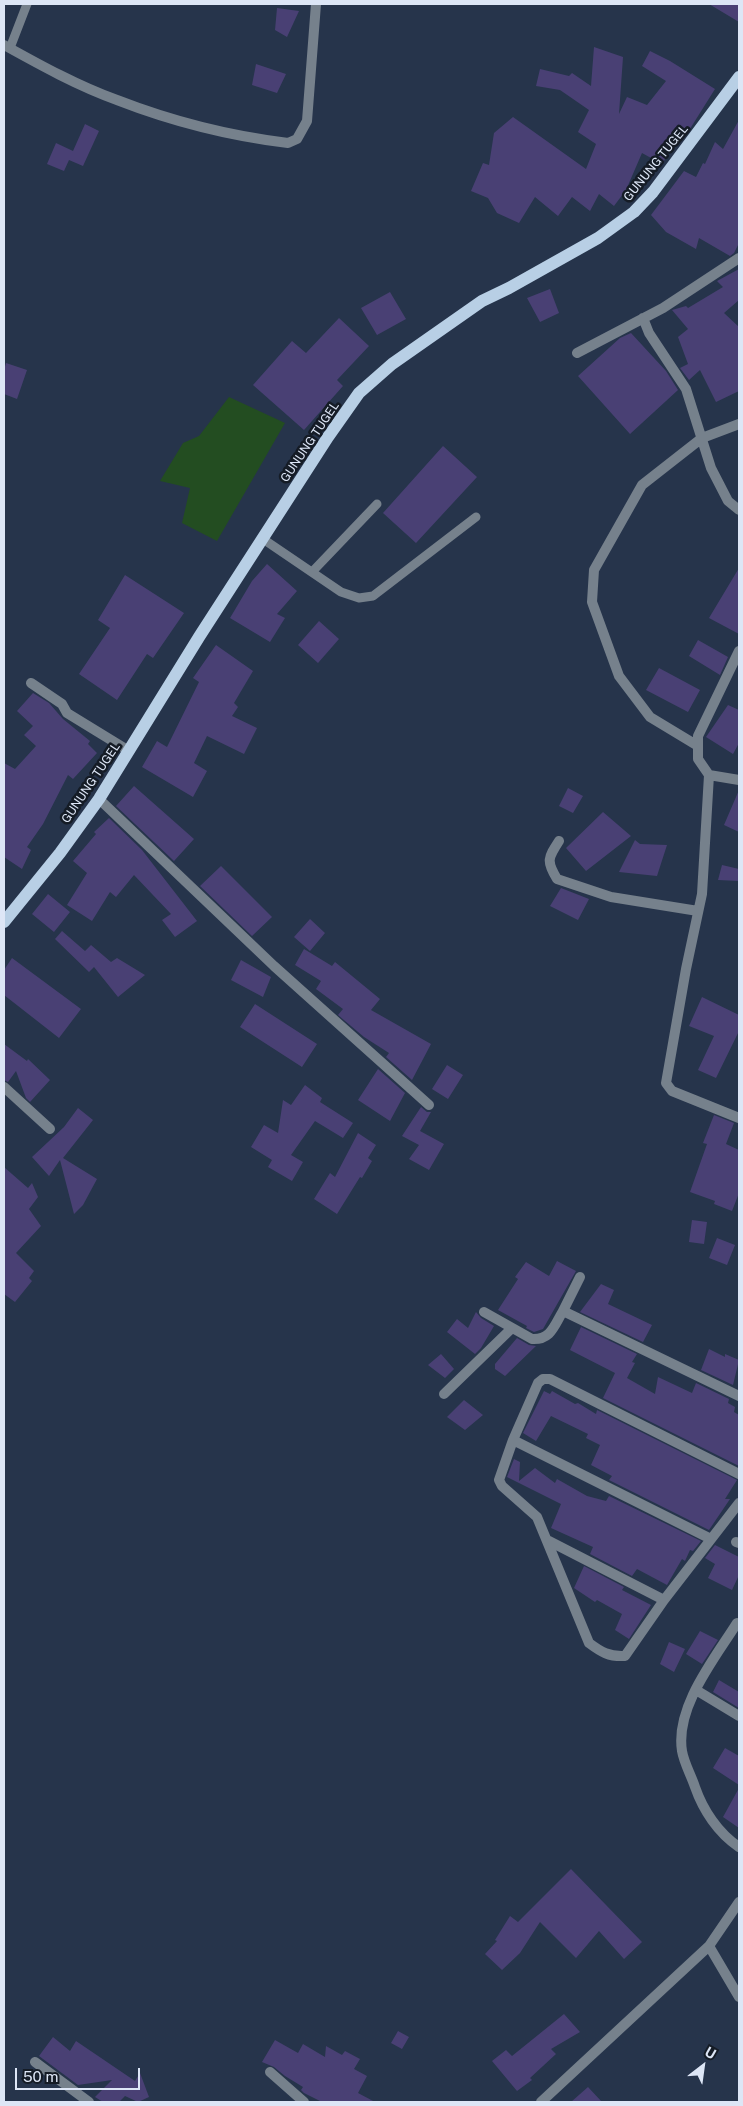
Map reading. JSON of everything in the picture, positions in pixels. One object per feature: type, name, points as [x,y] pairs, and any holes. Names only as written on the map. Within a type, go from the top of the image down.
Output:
[{"type":"main road","name":"GUNUNG TUGEL","points":[[4,922],[60,853],[99,799],[328,437],[359,394],[373,379],[392,364],[482,301],[598,238],[634,212],[658,185],[739,77]]},
{"type":"street","points":[[7,47],[101,94],[174,120],[288,143],[297,139],[307,121],[316,4]]},
{"type":"street","points":[[577,353],[663,308],[739,258]]},
{"type":"street","points":[[643,318],[649,333],[686,389],[702,438],[705,454],[728,500],[739,510]]},
{"type":"street","points":[[698,746],[650,717],[619,676],[592,602],[594,570],[642,485],[702,438],[739,424]]},
{"type":"street","points":[[739,650],[698,736],[698,759],[709,776],[702,894],[666,1083],[672,1091],[739,1118]]},
{"type":"street","points":[[31,684],[62,704],[67,713],[129,751]]},
{"type":"street","points":[[709,776],[739,780]]},
{"type":"street","points":[[99,799],[274,966],[429,1105]]},
{"type":"street","points":[[558,841],[549,855],[550,866],[557,879],[611,896],[698,911]]},
{"type":"street","points":[[4,1087],[50,1129]]},
{"type":"street","points":[[484,1312],[511,1329],[532,1339],[541,1340],[548,1336],[563,1312],[580,1277]]},
{"type":"street","points":[[563,1312],[739,1396]]},
{"type":"street","points":[[444,1394],[511,1329]]},
{"type":"street","points":[[739,1474],[550,1379],[543,1379],[538,1383],[513,1440],[499,1480],[502,1486],[537,1517],[583,1634],[589,1643],[600,1652],[612,1657],[625,1656],[664,1600],[739,1503]]},
{"type":"street","points":[[513,1440],[712,1538]]},
{"type":"street","points":[[547,1540],[664,1600]]},
{"type":"street","points":[[738,1622],[696,1690],[686,1713],[681,1732],[682,1752],[699,1798],[718,1829],[739,1847]]},
{"type":"street","points":[[696,1690],[739,1716]]},
{"type":"street","points":[[541,2102],[709,1946],[739,1902]]},
{"type":"street","points":[[709,1946],[739,1997]]},
{"type":"street","points":[[35,2062],[89,2102]]},
{"type":"street","points":[[270,2072],[304,2102]]},
{"type":"lane","points":[[7,47],[27,4]]},
{"type":"lane","points":[[312,572],[377,504]]},
{"type":"lane","points":[[263,539],[341,592],[359,598],[374,596],[476,516]]},
{"type":"green space","points":[[229,397],[285,423],[217,541],[182,523],[190,488],[160,481],[183,443],[199,436]]},
{"type":"building","points":[[709,4],[739,4],[739,22]]},
{"type":"building","points":[[277,8],[299,11],[287,37],[275,30]]},
{"type":"building","points":[[594,47],[623,57],[619,114],[627,97],[647,105],[666,81],[642,66],[650,51],[715,89],[688,132],[684,128],[662,164],[642,153],[626,190],[614,206],[599,194],[590,211],[572,197],[558,216],[535,197],[519,223],[497,213],[488,198],[471,191],[483,163],[489,165],[494,133],[513,117],[586,169],[596,144],[578,132],[589,110],[560,90],[536,86],[540,69],[569,76],[572,73],[591,86]]},
{"type":"building","points":[[256,64],[286,74],[277,93],[252,85]]},
{"type":"building","points":[[739,120],[739,243],[734,253],[730,256],[699,238],[696,249],[666,232],[651,215],[684,171],[696,177],[703,163],[705,164],[715,142],[723,149]]},
{"type":"building","points":[[85,124],[99,131],[83,166],[69,160],[64,171],[47,164],[56,143],[73,151]]},
{"type":"building","points":[[739,269],[739,300],[724,313],[739,327],[739,391],[716,402],[700,370],[689,380],[680,368],[688,364],[678,337],[688,329],[672,310],[686,306],[688,308],[723,287],[717,281]]},
{"type":"building","points":[[550,289],[559,313],[540,322],[527,298]]},
{"type":"building","points":[[390,292],[406,319],[377,335],[361,308]]},
{"type":"building","points":[[339,318],[369,346],[337,380],[343,386],[304,430],[253,385],[292,341],[306,353]]},
{"type":"building","points":[[631,333],[666,371],[678,390],[630,434],[578,376],[620,338]]},
{"type":"building","points":[[6,363],[27,370],[17,399],[4,394],[4,370]]},
{"type":"building","points":[[443,446],[477,477],[416,543],[383,513]]},
{"type":"building","points":[[267,564],[297,591],[277,614],[285,618],[270,642],[230,618],[252,581]]},
{"type":"building","points":[[739,568],[739,634],[709,618]]},
{"type":"building","points":[[125,575],[184,613],[153,658],[147,654],[117,700],[79,674],[110,628],[98,620]]},
{"type":"building","points":[[319,621],[339,639],[318,663],[298,645]]},
{"type":"building","points":[[698,640],[728,657],[720,675],[689,656]]},
{"type":"building","points":[[216,645],[253,671],[234,703],[238,707],[232,716],[257,728],[244,754],[207,736],[194,763],[207,771],[193,797],[142,767],[157,741],[167,747],[199,682],[193,678]]},
{"type":"building","points":[[659,668],[700,690],[688,712],[646,690]]},
{"type":"building","points":[[33,693],[49,703],[63,719],[90,741],[88,744],[97,753],[73,779],[68,775],[43,824],[27,847],[31,850],[22,869],[4,857],[4,763],[15,769],[36,746],[24,735],[33,726],[17,711]]},
{"type":"building","points":[[728,705],[739,710],[739,743],[733,754],[706,737]]},
{"type":"building","points":[[134,786],[194,839],[174,861],[116,806]]},
{"type":"building","points":[[568,788],[583,796],[573,813],[559,806]]},
{"type":"building","points":[[739,790],[739,832],[724,825]]},
{"type":"building","points":[[603,812],[631,836],[586,871],[566,848]]},
{"type":"building","points":[[109,818],[142,850],[197,921],[175,937],[162,920],[171,914],[134,875],[116,897],[110,892],[92,921],[67,905],[87,873],[73,861],[96,834],[94,832]]},
{"type":"building","points":[[635,840],[640,844],[667,845],[657,876],[619,872]]},
{"type":"building","points":[[722,865],[739,869],[739,881],[718,880]]},
{"type":"building","points":[[221,866],[272,917],[252,936],[200,886]]},
{"type":"building","points":[[561,888],[589,899],[578,920],[550,906]]},
{"type":"building","points":[[48,894],[70,912],[54,932],[32,914]]},
{"type":"building","points":[[310,919],[325,933],[310,951],[294,937]]},
{"type":"building","points":[[62,931],[85,951],[91,945],[111,962],[117,958],[145,975],[118,997],[94,967],[89,972],[55,939]]},
{"type":"building","points":[[304,949],[332,966],[335,962],[380,999],[371,1010],[431,1044],[412,1080],[386,1057],[389,1053],[364,1037],[338,1015],[343,1009],[316,989],[321,981],[295,965]]},
{"type":"building","points":[[12,958],[81,1009],[59,1038],[4,995],[4,970]]},
{"type":"building","points":[[241,960],[271,977],[263,997],[231,980]]},
{"type":"building","points":[[702,997],[739,1015],[739,1031],[716,1078],[698,1070],[714,1036],[689,1026]]},
{"type":"building","points":[[255,1004],[317,1044],[302,1067],[240,1027]]},
{"type":"building","points":[[4,1044],[27,1061],[28,1059],[50,1080],[30,1102],[26,1098],[16,1071],[8,1082],[4,1080]]},
{"type":"building","points":[[447,1065],[463,1075],[448,1099],[432,1089]]},
{"type":"building","points":[[378,1069],[405,1093],[390,1121],[358,1100]]},
{"type":"building","points":[[305,1085],[322,1098],[320,1102],[353,1123],[343,1138],[315,1121],[291,1155],[303,1162],[292,1181],[268,1167],[272,1160],[251,1147],[264,1125],[278,1133],[283,1100],[291,1105]]},
{"type":"building","points":[[421,1107],[427,1112],[431,1112],[420,1131],[444,1144],[429,1170],[409,1159],[419,1145],[402,1136]]},
{"type":"building","points":[[78,1108],[93,1120],[63,1158],[97,1179],[83,1205],[74,1214],[60,1160],[49,1176],[32,1157],[64,1127]]},
{"type":"building","points":[[714,1115],[734,1123],[726,1144],[739,1150],[739,1193],[732,1211],[714,1204],[715,1201],[690,1192],[707,1144],[703,1143]]},
{"type":"building","points":[[358,1133],[376,1145],[368,1158],[372,1161],[337,1214],[314,1199],[330,1173],[335,1177]]},
{"type":"building","points":[[4,1167],[28,1188],[32,1183],[38,1197],[29,1209],[41,1226],[16,1253],[34,1271],[29,1278],[32,1281],[15,1302],[4,1294]]},
{"type":"building","points":[[692,1220],[707,1222],[704,1244],[689,1242]]},
{"type":"building","points":[[717,1238],[735,1245],[727,1265],[709,1258]]},
{"type":"building","points":[[557,1261],[576,1271],[543,1329],[534,1332],[498,1310],[518,1279],[515,1277],[526,1262],[549,1276]]},
{"type":"building","points":[[601,1284],[614,1290],[608,1304],[652,1325],[643,1342],[580,1312]]},
{"type":"building","points":[[476,1312],[481,1318],[494,1326],[481,1348],[475,1354],[447,1332],[457,1319],[468,1328]]},
{"type":"building","points":[[581,1327],[637,1354],[632,1362],[635,1363],[627,1378],[655,1394],[658,1377],[692,1393],[696,1383],[729,1399],[728,1403],[735,1407],[734,1412],[739,1415],[739,1466],[603,1398],[615,1373],[570,1350]]},
{"type":"building","points":[[517,1338],[529,1345],[536,1346],[505,1376],[495,1369],[495,1364]]},
{"type":"building","points":[[709,1349],[725,1357],[725,1354],[739,1360],[733,1385],[701,1370]]},
{"type":"building","points":[[441,1354],[454,1369],[445,1378],[428,1365]]},
{"type":"building","points":[[544,1391],[550,1394],[552,1391],[596,1414],[597,1410],[737,1480],[725,1499],[730,1499],[709,1530],[609,1480],[612,1476],[591,1465],[600,1445],[586,1438],[588,1434],[551,1416],[536,1441],[523,1433]]},
{"type":"building","points":[[464,1400],[483,1415],[465,1430],[447,1417]]},
{"type":"building","points":[[514,1459],[520,1462],[519,1481],[535,1468],[555,1483],[557,1479],[587,1496],[606,1501],[609,1496],[701,1541],[693,1551],[690,1550],[685,1561],[682,1559],[667,1585],[637,1569],[632,1576],[590,1554],[593,1547],[551,1528],[561,1504],[507,1477]]},
{"type":"building","points":[[715,1545],[739,1557],[739,1575],[732,1590],[708,1578],[715,1564],[705,1558]]},
{"type":"building","points":[[584,1566],[624,1587],[622,1590],[651,1605],[629,1639],[615,1630],[622,1614],[597,1600],[595,1602],[574,1588]]},
{"type":"building","points":[[700,1631],[718,1640],[702,1664],[686,1654]]},
{"type":"building","points":[[669,1642],[685,1649],[674,1672],[660,1664]]},
{"type":"building","points":[[719,1680],[739,1692],[739,1708],[713,1692]]},
{"type":"building","points":[[725,1748],[739,1756],[739,1785],[713,1768]]},
{"type":"building","points":[[739,1788],[739,1828],[723,1817]]},
{"type":"building","points":[[571,1869],[642,1942],[624,1959],[599,1931],[576,1958],[540,1922],[520,1953],[502,1970],[485,1954],[497,1941],[495,1940],[510,1916],[518,1922]]},
{"type":"building","points":[[564,2014],[580,2032],[551,2049],[556,2054],[530,2078],[532,2080],[517,2091],[492,2061],[506,2050],[512,2056]]},
{"type":"building","points":[[398,2031],[409,2037],[402,2049],[391,2043]]},
{"type":"building","points":[[53,2037],[70,2051],[76,2041],[135,2081],[140,2073],[149,2097],[138,2102],[125,2096],[119,2102],[103,2102],[95,2097],[112,2080],[78,2085],[39,2056]]},
{"type":"building","points":[[275,2040],[298,2053],[303,2044],[325,2057],[326,2046],[342,2055],[345,2051],[360,2059],[354,2069],[367,2076],[358,2093],[375,2102],[322,2102],[304,2093],[301,2090],[303,2087],[274,2067],[262,2062]]},
{"type":"building","points":[[588,2087],[602,2102],[571,2102]]}]
